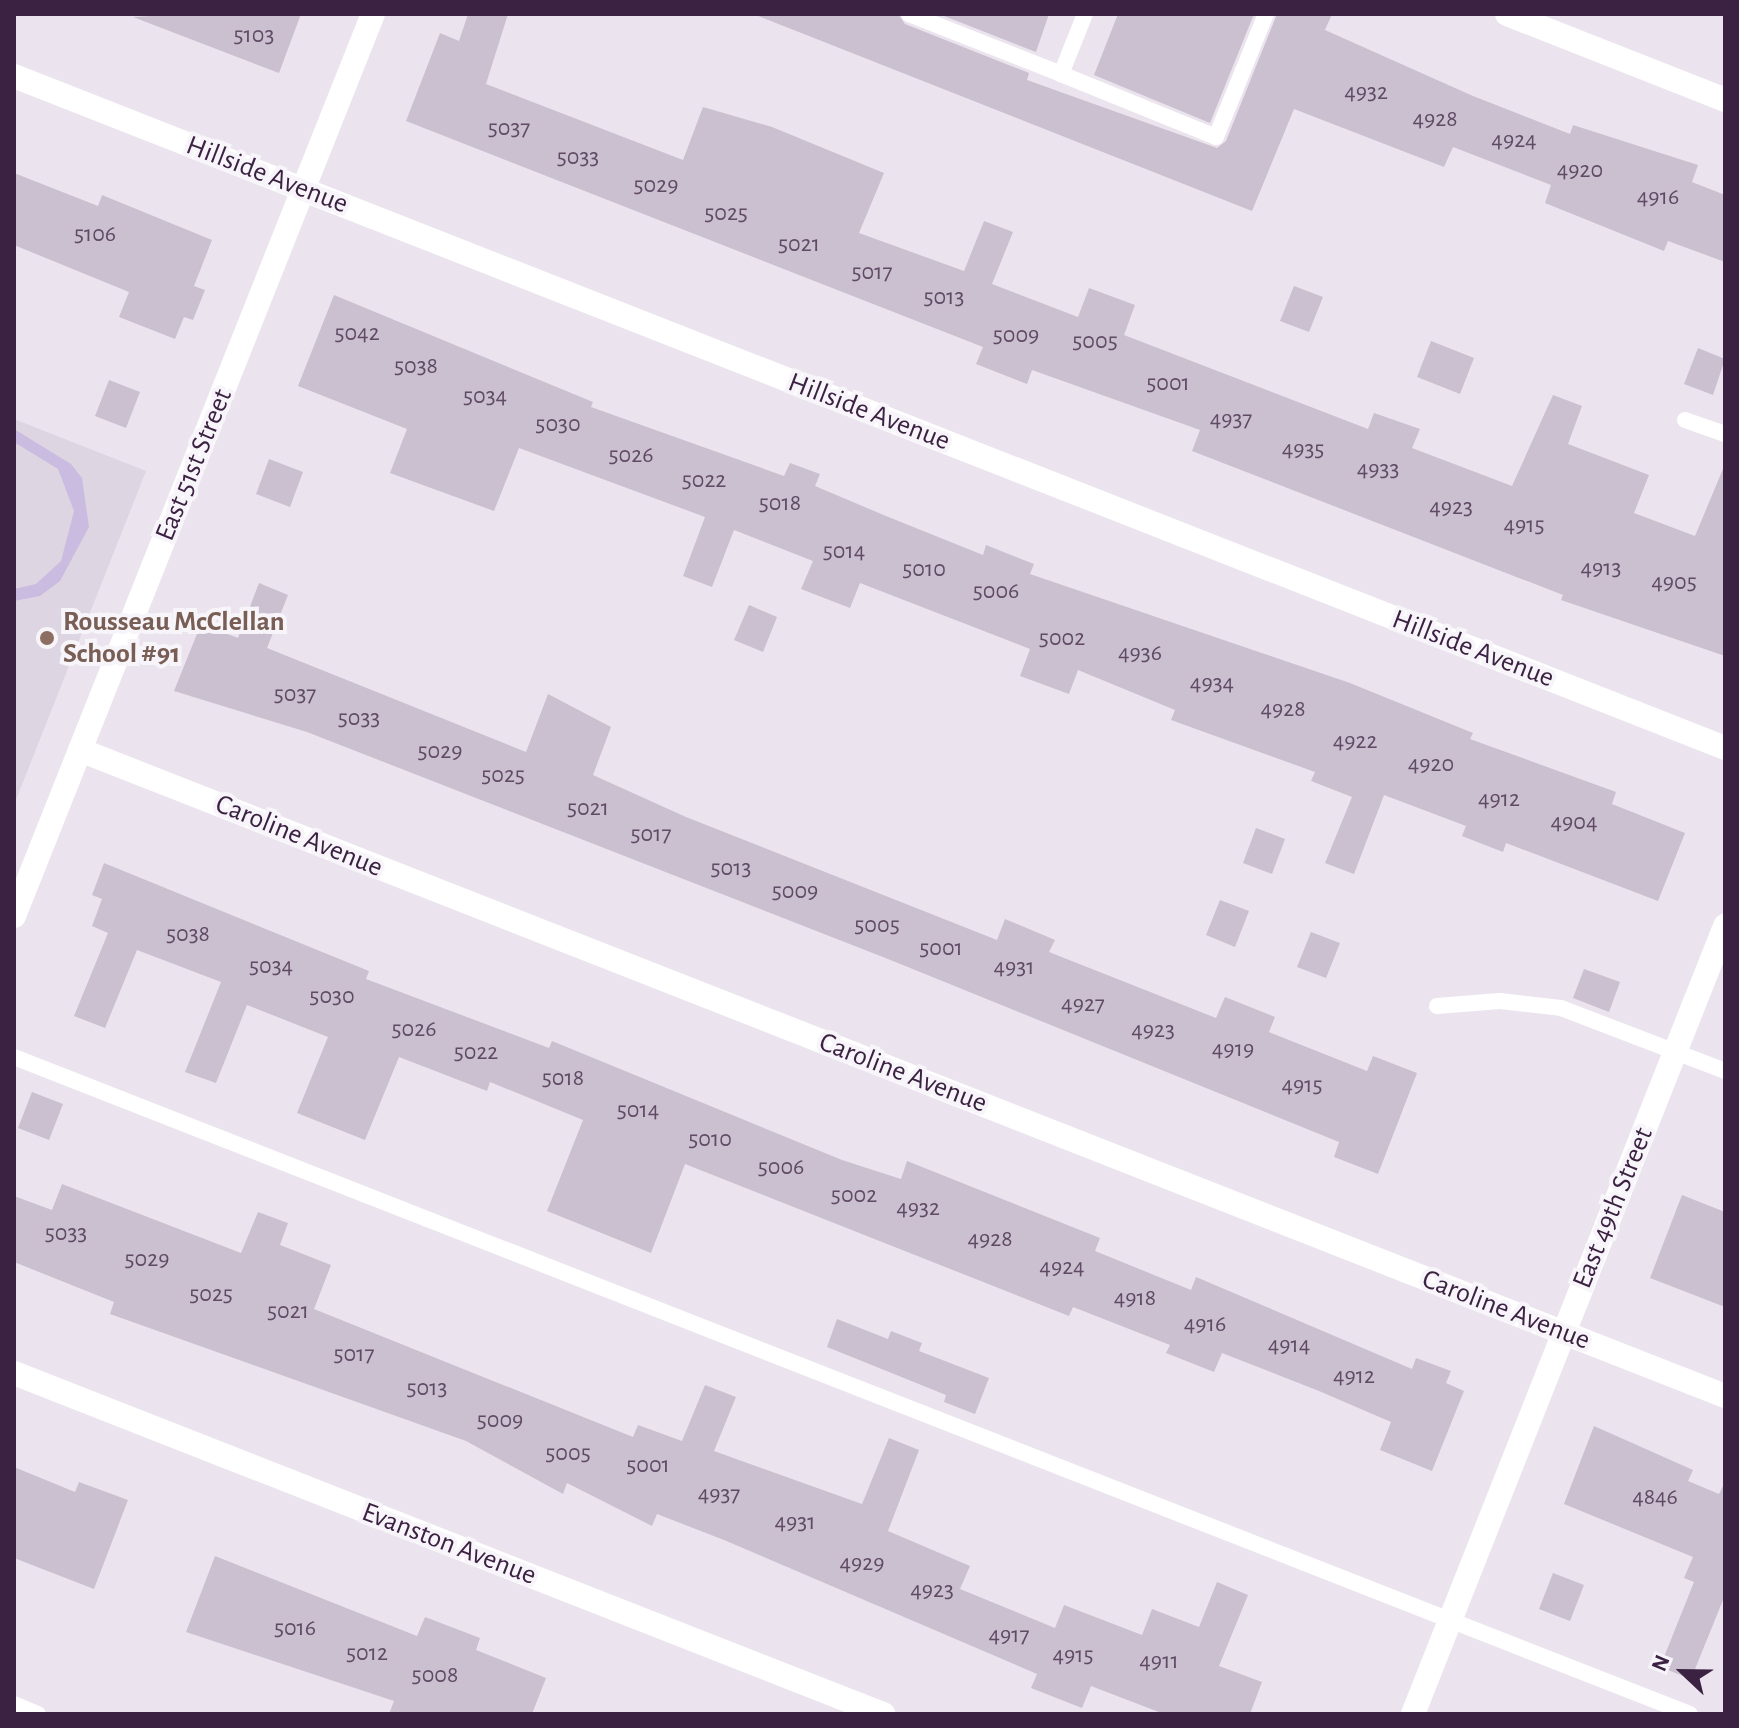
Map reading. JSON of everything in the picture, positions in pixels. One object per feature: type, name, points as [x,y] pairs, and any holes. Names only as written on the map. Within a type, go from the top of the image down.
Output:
[{"type":"street","name":"East 51st Street","points":[[14,916],[373,14]]},
{"type":"street","points":[[1507,14],[1725,100]]},
{"type":"street","name":"Hillside Avenue","points":[[14,76],[1725,748]]},
{"type":"street","name":"Caroline Avenue","points":[[80,750],[1725,1396]]},
{"type":"street","name":"East 49th Street","points":[[1413,1714],[1725,926]]},
{"type":"street","name":"Evanston Avenue","points":[[14,1373],[883,1714]]},
{"type":"lane","points":[[909,14],[1216,137],[1266,14]]},
{"type":"lane","points":[[1061,74],[1085,14]]},
{"type":"lane","points":[[1685,420],[1725,434]]},
{"type":"lane","points":[[1437,1006],[1500,1001],[1561,1008],[1725,1071]]},
{"type":"lane","points":[[14,1057],[1690,1714]]},
{"type":"lane","points":[[14,1704],[38,1714]]},
{"type":"shaded area","name":"Rousseau McClellan School #91","points":[[14,419],[146,471],[14,805]]},
{"type":"shaded area","points":[[14,429],[71,464],[82,478],[89,527],[60,581],[40,596],[14,601],[14,589],[36,584],[61,561],[74,511],[58,469],[14,442]]},
{"type":"building","points":[[301,14],[279,73],[133,17]]},
{"type":"building","points":[[468,14],[508,14],[486,84],[683,160],[703,107],[772,127],[884,173],[859,233],[964,271],[984,221],[1013,232],[992,284],[1078,317],[1089,288],[1135,305],[1124,335],[1368,429],[1374,413],[1420,429],[1412,448],[1512,486],[1553,395],[1582,406],[1568,444],[1649,475],[1634,513],[1695,536],[1725,464],[1725,656],[1561,600],[1563,595],[1192,451],[1200,430],[1032,370],[1027,384],[976,364],[983,347],[406,121],[440,33],[459,41]]},
{"type":"building","points":[[753,14],[898,14],[905,24],[1029,73],[1027,80],[1217,148],[1226,141],[1277,14],[1332,14],[1325,30],[1473,96],[1570,134],[1573,125],[1698,165],[1692,182],[1725,195],[1725,262],[1668,241],[1664,251],[1545,203],[1551,185],[1453,147],[1444,167],[1294,109],[1252,211]]},
{"type":"building","points":[[939,14],[1049,14],[1036,52]]},
{"type":"building","points":[[1118,14],[1254,14],[1210,123],[1094,75]]},
{"type":"building","points":[[14,173],[98,206],[102,195],[212,240],[194,286],[205,290],[193,320],[184,317],[175,339],[119,317],[129,292],[14,245]]},
{"type":"building","points":[[1294,286],[1323,297],[1309,332],[1280,321]]},
{"type":"building","points":[[334,295],[593,402],[591,407],[784,476],[790,463],[820,474],[815,486],[983,555],[986,545],[1034,564],[1030,574],[1350,683],[1473,733],[1470,739],[1616,792],[1612,804],[1685,833],[1658,901],[1506,843],[1503,852],[1462,836],[1466,826],[1384,795],[1354,874],[1325,863],[1352,797],[1311,781],[1315,772],[1171,720],[1175,710],[1078,670],[1069,694],[1020,676],[1030,649],[860,583],[850,608],[801,589],[813,561],[734,530],[712,587],[683,576],[705,517],[519,448],[494,511],[390,473],[407,429],[298,386]]},
{"type":"building","points":[[1431,341],[1474,358],[1460,394],[1417,377]]},
{"type":"building","points":[[1698,348],[1725,359],[1713,395],[1684,384]]},
{"type":"building","points":[[109,380],[140,392],[126,428],[95,416]]},
{"type":"building","points":[[269,459],[303,472],[290,507],[256,494]]},
{"type":"building","points":[[259,583],[288,595],[267,648],[526,752],[548,694],[611,727],[593,775],[686,817],[997,940],[1005,919],[1055,940],[1049,952],[1216,1018],[1225,997],[1275,1017],[1269,1032],[1367,1071],[1373,1056],[1417,1073],[1378,1174],[1334,1157],[1339,1142],[888,959],[307,732],[174,691],[201,624],[238,638]]},
{"type":"building","points":[[749,605],[777,617],[763,652],[734,640]]},
{"type":"building","points":[[1256,828],[1285,839],[1272,874],[1243,863]]},
{"type":"building","points":[[104,863],[369,971],[366,979],[549,1048],[552,1041],[842,1160],[901,1179],[907,1161],[1100,1238],[1095,1251],[1191,1290],[1196,1277],[1412,1369],[1416,1358],[1451,1371],[1446,1383],[1464,1391],[1432,1471],[1380,1450],[1391,1422],[1319,1391],[1222,1353],[1214,1372],[1166,1353],[1170,1345],[1073,1307],[1069,1316],[685,1164],[651,1253],[547,1211],[583,1120],[490,1082],[487,1091],[399,1057],[365,1140],[297,1113],[328,1037],[247,1005],[216,1083],[185,1072],[221,982],[137,950],[105,1028],[74,1016],[108,933],[92,926],[102,899],[92,895]]},
{"type":"building","points":[[1220,900],[1249,911],[1235,947],[1206,935]]},
{"type":"building","points":[[1311,932],[1340,943],[1326,978],[1297,967]]},
{"type":"building","points":[[1584,969],[1620,982],[1609,1012],[1573,998]]},
{"type":"building","points":[[32,1092],[63,1104],[49,1140],[18,1128]]},
{"type":"building","points":[[62,1184],[241,1253],[258,1212],[288,1223],[280,1245],[331,1265],[314,1309],[633,1437],[638,1425],[682,1441],[705,1385],[736,1397],[714,1451],[862,1504],[889,1438],[919,1450],[888,1531],[970,1566],[960,1589],[1055,1628],[1064,1605],[1142,1635],[1152,1609],[1199,1627],[1217,1582],[1248,1595],[1219,1666],[1262,1682],[1250,1714],[1164,1714],[1091,1686],[1082,1708],[1031,1688],[1037,1674],[724,1540],[657,1514],[652,1526],[567,1483],[563,1494],[466,1441],[110,1314],[114,1302],[14,1262],[14,1196],[52,1210]]},
{"type":"building","points":[[1682,1195],[1725,1212],[1725,1307],[1650,1278]]},
{"type":"building","points":[[837,1319],[888,1339],[891,1331],[922,1343],[919,1351],[989,1378],[975,1414],[944,1402],[946,1395],[827,1347]]},
{"type":"building","points":[[1594,1426],[1693,1470],[1688,1481],[1719,1494],[1725,1482],[1725,1595],[1691,1679],[1660,1667],[1694,1582],[1684,1578],[1693,1557],[1564,1504]]},
{"type":"building","points":[[14,1467],[75,1492],[79,1482],[128,1500],[94,1589],[14,1558]]},
{"type":"building","points":[[215,1556],[417,1636],[425,1617],[480,1638],[476,1650],[546,1678],[532,1714],[389,1714],[394,1701],[186,1632]]},
{"type":"building","points":[[1553,1573],[1584,1585],[1570,1621],[1539,1609]]},
{"type":"place","name":"Rousseau McClellan School #91","points":[[47,638]]}]
